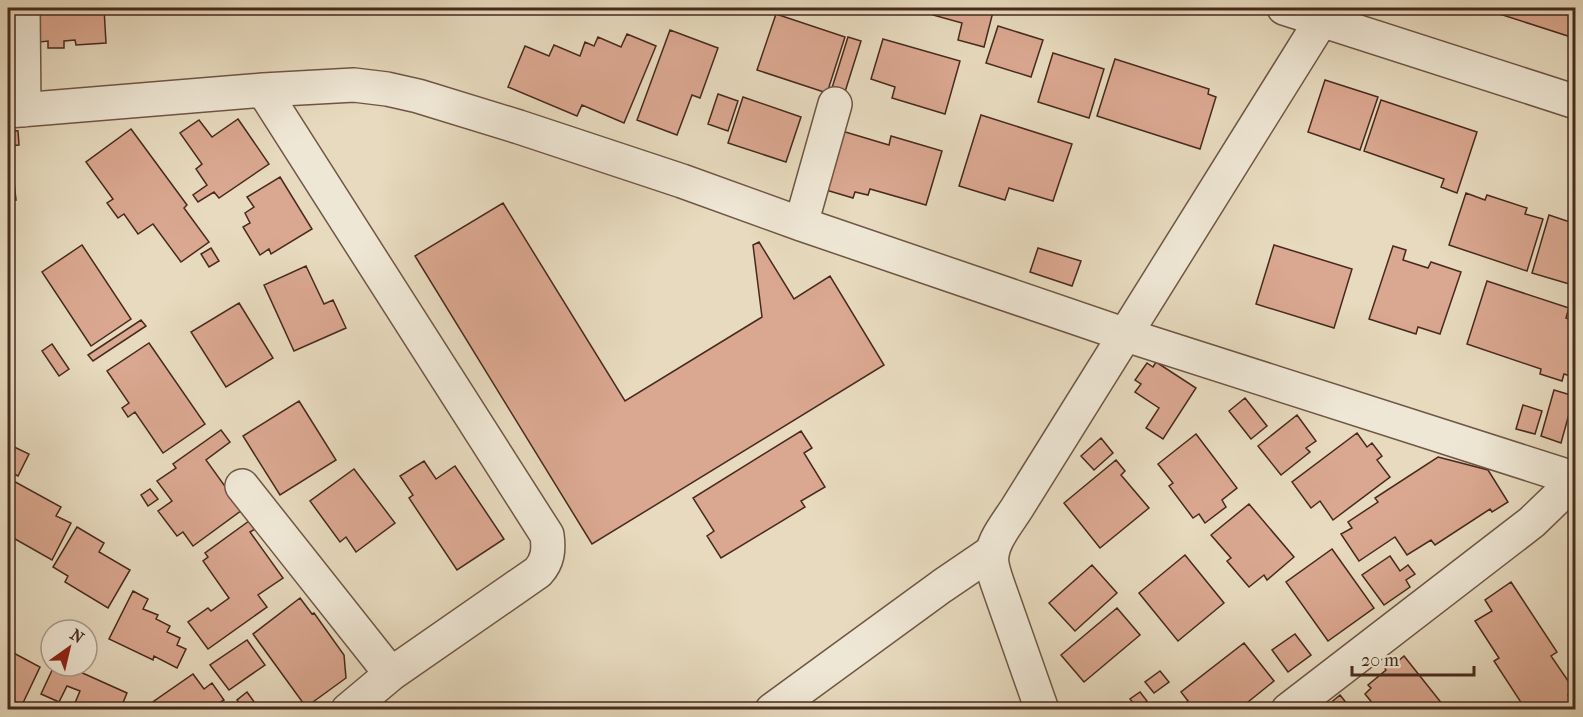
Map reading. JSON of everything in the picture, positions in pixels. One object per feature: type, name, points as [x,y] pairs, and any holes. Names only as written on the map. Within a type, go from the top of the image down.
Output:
[{"type":"street","points":[[23,8],[16,110],[263,90],[354,86],[387,89],[418,96],[682,181],[1126,335],[1574,479],[1532,522],[1288,710]]},
{"type":"street","points":[[1284,8],[1326,14],[1575,102]]},
{"type":"street","points":[[772,710],[992,552],[1012,515],[1326,14]]},
{"type":"street","points":[[263,90],[547,535],[547,555],[544,565],[538,572],[391,674],[348,710]]},
{"type":"street","points":[[801,224],[835,104]]},
{"type":"street","points":[[242,486],[391,674]]},
{"type":"street","points":[[992,552],[992,564],[997,582],[1042,710]]},
{"type":"building","points":[[38,8],[104,8],[106,43],[76,45],[75,40],[64,41],[64,48],[48,48],[48,41],[40,42]]},
{"type":"building","points":[[908,8],[927,8],[925,13]]},
{"type":"building","points":[[935,8],[994,8],[984,47],[958,40],[962,23],[933,15]]},
{"type":"building","points":[[1481,8],[1576,8],[1576,22],[1571,37]]},
{"type":"building","points":[[776,14],[845,37],[827,93],[757,70]]},
{"type":"building","points":[[998,26],[1043,40],[1031,77],[986,63]]},
{"type":"building","points":[[670,30],[718,48],[700,98],[692,95],[677,135],[637,120]]},
{"type":"building","points":[[627,34],[656,46],[624,123],[582,105],[577,116],[508,87],[525,46],[549,56],[554,45],[580,56],[585,42],[594,46],[598,37],[621,47]]},
{"type":"building","points":[[848,37],[861,41],[844,95],[831,91]]},
{"type":"building","points":[[883,39],[960,61],[945,114],[892,98],[895,87],[871,79]]},
{"type":"building","points":[[1053,53],[1104,69],[1089,118],[1038,102]]},
{"type":"building","points":[[1115,59],[1209,89],[1208,94],[1216,97],[1200,149],[1097,116]]},
{"type":"building","points":[[1325,80],[1378,97],[1360,150],[1308,132]]},
{"type":"building","points":[[718,94],[738,101],[728,131],[708,124]]},
{"type":"building","points":[[743,97],[801,117],[786,162],[728,143]]},
{"type":"building","points":[[1381,100],[1477,132],[1457,193],[1441,187],[1444,179],[1364,151]]},
{"type":"building","points":[[981,115],[1072,144],[1053,201],[1009,188],[1005,200],[959,186]]},
{"type":"building","points":[[238,119],[269,164],[219,198],[214,192],[198,202],[193,195],[207,185],[196,169],[202,164],[180,133],[199,120],[212,137]]},
{"type":"building","points":[[131,129],[187,205],[184,208],[209,242],[181,262],[153,224],[138,234],[124,214],[118,218],[107,203],[113,199],[86,162]]},
{"type":"building","points":[[8,130],[18,131],[19,145],[8,146]]},
{"type":"building","points":[[842,131],[889,145],[891,136],[942,151],[926,205],[870,189],[868,195],[855,192],[853,198],[826,190]]},
{"type":"building","points":[[11,154],[16,200],[9,201],[8,155]]},
{"type":"building","points":[[280,177],[312,229],[271,254],[269,249],[260,255],[243,227],[250,223],[245,213],[254,207],[247,197]]},
{"type":"building","points":[[1466,193],[1485,200],[1487,195],[1527,208],[1525,214],[1543,219],[1527,271],[1449,245]]},
{"type":"building","points":[[503,203],[625,401],[762,317],[753,245],[759,242],[794,299],[830,276],[884,365],[592,544],[415,256]]},
{"type":"building","points":[[1549,215],[1576,224],[1576,286],[1532,273]]},
{"type":"building","points":[[82,245],[131,319],[91,346],[42,272]]},
{"type":"building","points":[[1274,245],[1352,269],[1334,328],[1256,304]]},
{"type":"building","points":[[1393,246],[1406,250],[1403,260],[1428,268],[1431,262],[1461,272],[1440,334],[1418,327],[1416,334],[1369,319]]},
{"type":"building","points":[[211,248],[219,261],[209,267],[201,254]]},
{"type":"building","points":[[1038,248],[1081,261],[1072,286],[1030,272]]},
{"type":"building","points":[[306,266],[324,304],[333,300],[346,328],[294,351],[264,285]]},
{"type":"building","points":[[1487,281],[1569,308],[1566,318],[1576,321],[1576,373],[1574,377],[1564,374],[1562,381],[1540,374],[1541,369],[1467,344]]},
{"type":"building","points":[[239,303],[273,358],[226,387],[191,332]]},
{"type":"building","points":[[141,320],[146,326],[93,361],[88,355]]},
{"type":"building","points":[[149,343],[205,424],[163,453],[135,412],[128,417],[122,408],[129,403],[107,371]]},
{"type":"building","points":[[52,344],[69,369],[59,376],[42,351]]},
{"type":"building","points":[[1156,362],[1196,388],[1163,439],[1146,428],[1159,408],[1135,392],[1141,384],[1135,380],[1147,363],[1153,367]]},
{"type":"building","points":[[1554,390],[1574,396],[1561,443],[1541,436]]},
{"type":"building","points":[[1245,398],[1267,426],[1251,439],[1229,411]]},
{"type":"building","points":[[299,401],[336,460],[280,495],[243,436]]},
{"type":"building","points":[[1523,405],[1542,411],[1535,434],[1516,429]]},
{"type":"building","points":[[1297,415],[1316,441],[1306,448],[1310,452],[1281,475],[1258,446]]},
{"type":"building","points":[[221,430],[230,442],[206,460],[242,510],[193,546],[183,532],[177,536],[158,511],[172,501],[157,481],[176,468],[173,464]]},
{"type":"building","points":[[801,431],[812,448],[804,453],[825,487],[801,501],[805,507],[721,558],[707,536],[714,531],[693,498]]},
{"type":"building","points":[[1357,433],[1367,447],[1372,443],[1382,456],[1377,460],[1390,477],[1333,520],[1320,501],[1311,508],[1292,482]]},
{"type":"building","points":[[1196,434],[1237,488],[1222,500],[1226,507],[1205,523],[1199,514],[1193,518],[1169,486],[1173,483],[1158,464]]},
{"type":"building","points":[[1101,438],[1113,453],[1094,470],[1081,456]]},
{"type":"building","points":[[8,444],[29,454],[18,476],[8,471]]},
{"type":"building","points":[[1438,457],[1488,470],[1508,502],[1492,512],[1490,509],[1435,545],[1431,540],[1407,555],[1395,537],[1359,561],[1341,534],[1352,528],[1348,522],[1378,502],[1375,498]]},
{"type":"building","points":[[1116,460],[1125,471],[1121,475],[1149,508],[1100,548],[1064,503]]},
{"type":"building","points":[[424,461],[436,479],[455,466],[504,539],[457,570],[409,498],[413,495],[400,476]]},
{"type":"building","points":[[354,469],[395,523],[356,552],[346,537],[340,542],[310,501]]},
{"type":"building","points":[[8,478],[61,507],[56,516],[71,523],[52,560],[8,535]]},
{"type":"building","points":[[150,489],[158,499],[148,506],[141,495]]},
{"type":"building","points":[[1249,504],[1294,557],[1267,580],[1264,575],[1249,587],[1227,561],[1231,558],[1211,535]]},
{"type":"building","points":[[249,521],[255,529],[250,532],[283,578],[258,595],[267,607],[208,649],[188,622],[208,608],[211,611],[229,598],[203,561],[208,557],[205,553]]},
{"type":"building","points":[[77,527],[104,543],[99,552],[130,570],[108,608],[65,582],[68,576],[53,567]]},
{"type":"building","points":[[1332,549],[1374,608],[1328,641],[1286,582]]},
{"type":"building","points":[[1185,555],[1224,603],[1178,641],[1139,593]]},
{"type":"building","points":[[1390,556],[1400,571],[1408,565],[1415,574],[1406,580],[1410,587],[1384,605],[1362,575]]},
{"type":"building","points":[[1092,565],[1117,593],[1075,631],[1049,603]]},
{"type":"building","points":[[1511,582],[1557,652],[1551,656],[1575,691],[1568,695],[1573,703],[1562,710],[1526,710],[1494,661],[1499,658],[1475,621],[1492,611],[1485,600]]},
{"type":"building","points":[[133,591],[148,599],[143,609],[158,615],[156,619],[170,626],[167,632],[180,638],[177,645],[186,649],[177,668],[154,656],[153,660],[109,639]]},
{"type":"building","points":[[300,598],[312,614],[314,613],[344,655],[346,678],[306,707],[253,634]]},
{"type":"building","points":[[1117,608],[1140,635],[1084,682],[1061,655]]},
{"type":"building","points":[[1295,634],[1311,655],[1288,672],[1272,650]]},
{"type":"building","points":[[247,640],[265,665],[229,690],[210,665]]},
{"type":"building","points":[[1244,643],[1274,681],[1238,710],[1186,710],[1183,705],[1188,701],[1181,692]]},
{"type":"building","points":[[8,650],[39,666],[39,669],[22,705],[8,698]]},
{"type":"building","points":[[1404,656],[1447,710],[1378,710],[1365,694],[1371,688],[1368,685],[1386,670],[1383,665],[1394,658],[1397,662]]},
{"type":"building","points":[[1160,671],[1169,682],[1154,693],[1145,682]]},
{"type":"building","points":[[193,674],[204,689],[212,683],[224,700],[216,705],[219,710],[150,710],[147,706]]},
{"type":"building","points":[[48,678],[94,678],[127,693],[120,710],[72,710],[80,691],[67,686],[59,702],[41,694]]},
{"type":"building","points":[[247,692],[260,710],[244,710],[237,700]]},
{"type":"building","points":[[1140,692],[1147,701],[1137,708],[1130,699]]},
{"type":"building","points":[[1340,695],[1352,710],[1322,710]]}]
